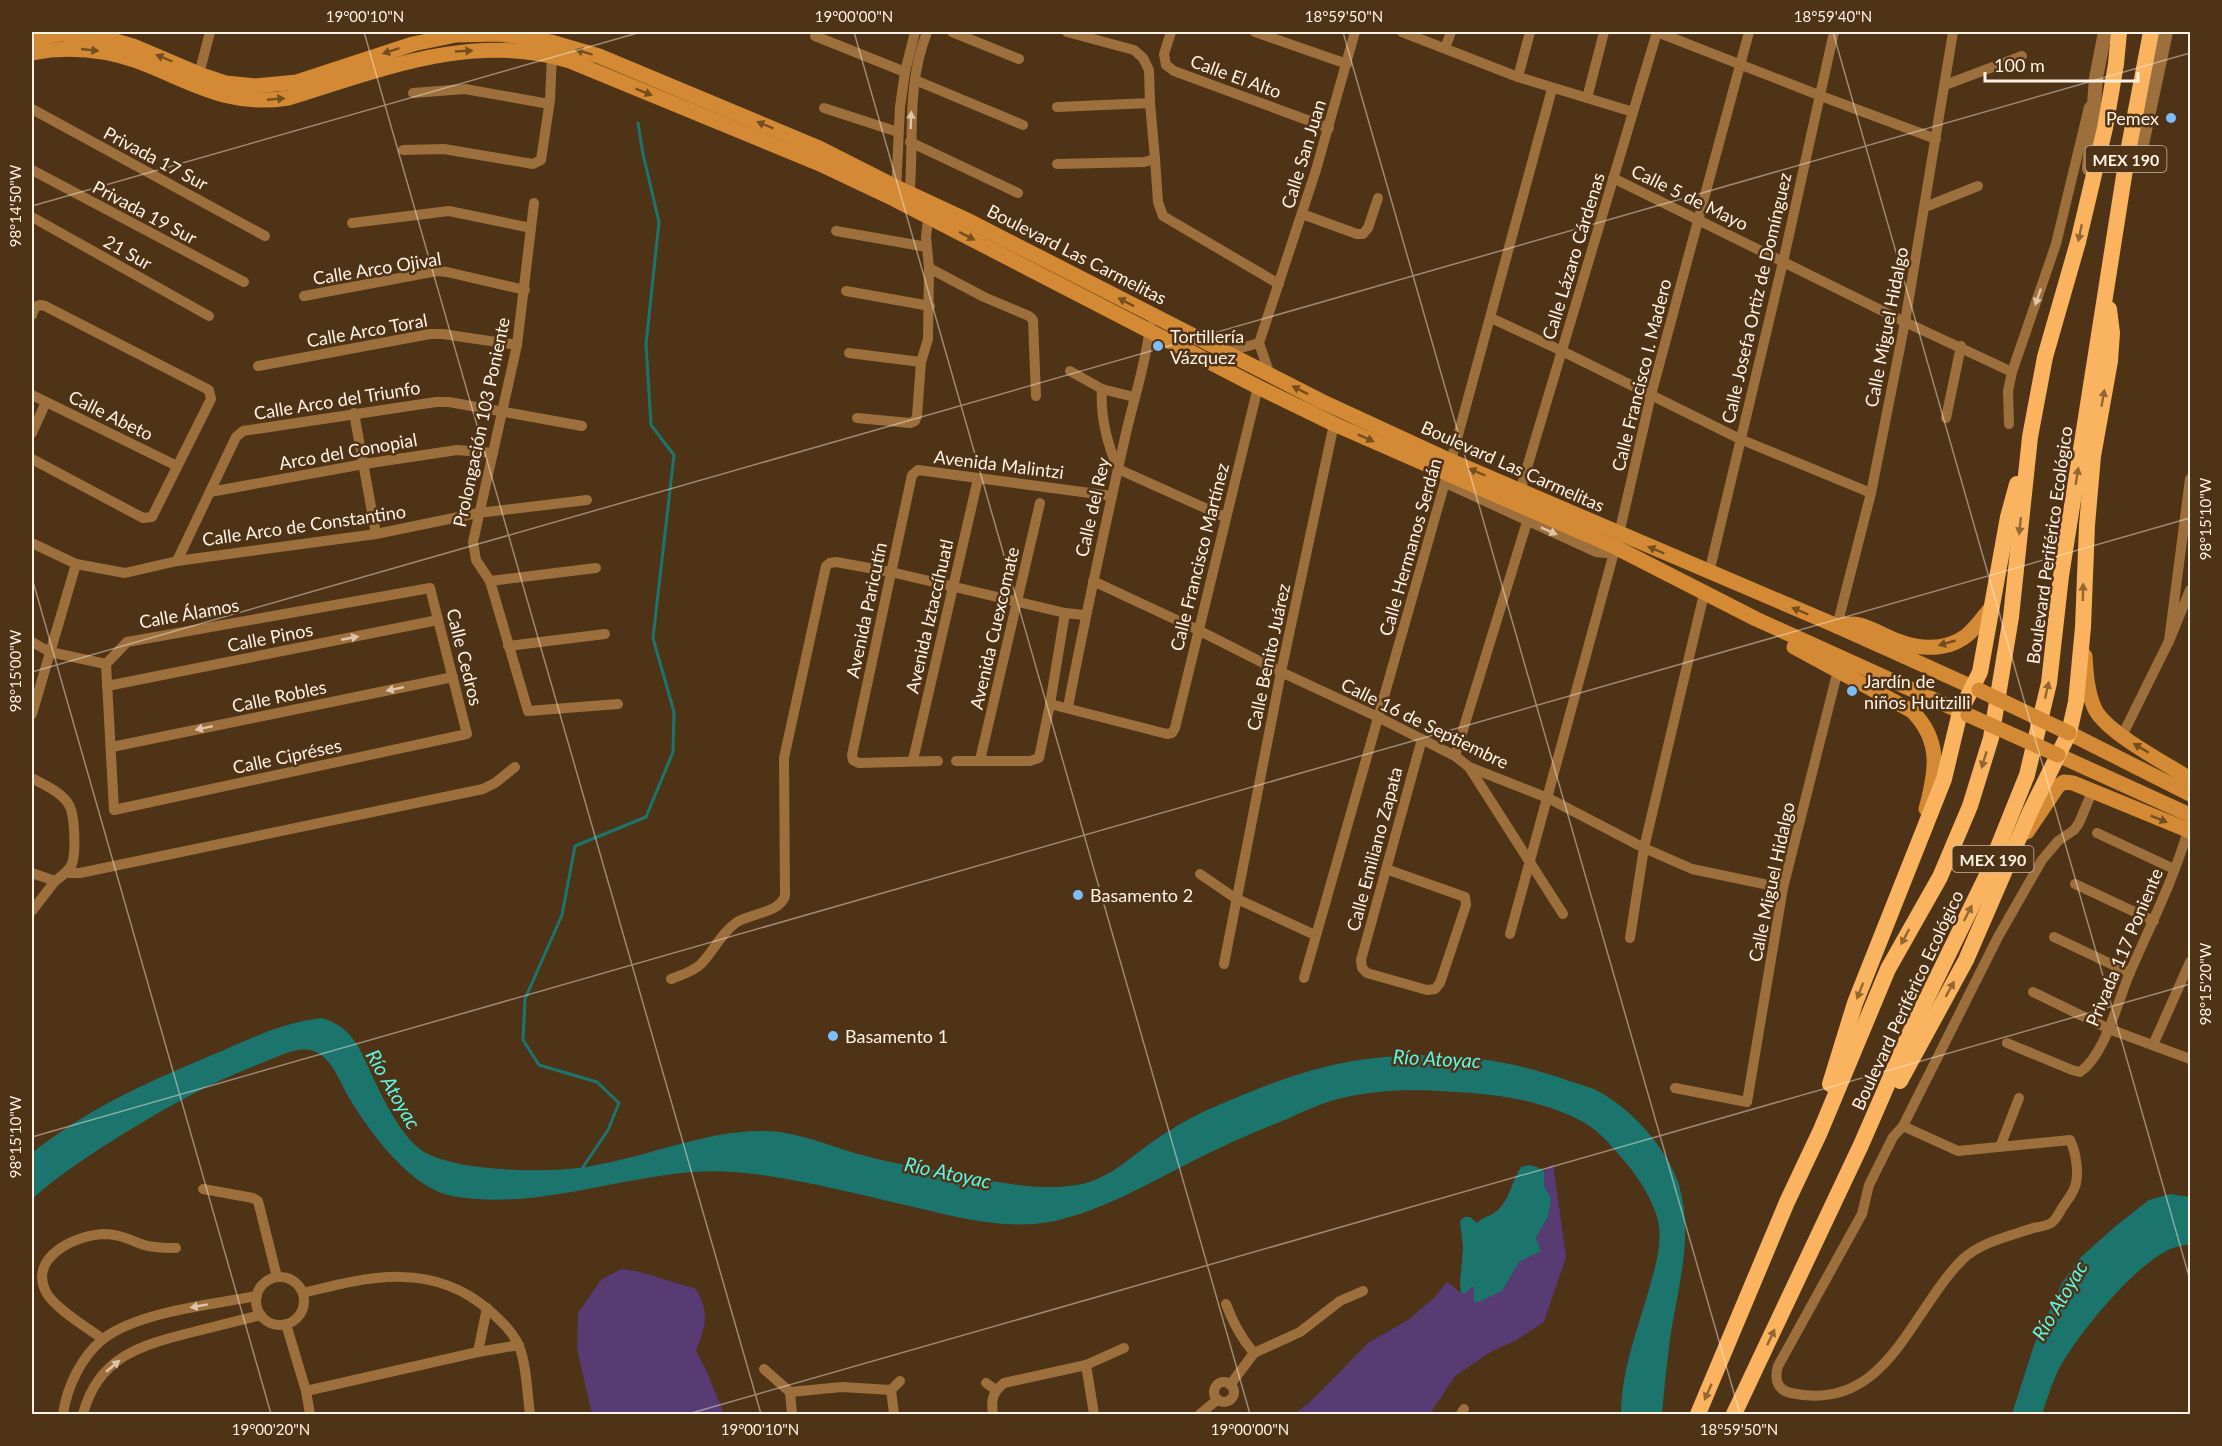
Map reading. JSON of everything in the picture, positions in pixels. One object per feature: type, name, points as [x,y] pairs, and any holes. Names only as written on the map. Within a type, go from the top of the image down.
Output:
[{"type":"highway","name":"Boulevard Periférico Ecológico","points":[[1698,1414],[1888,969],[1940,877],[1970,806],[1991,738],[2011,617],[2030,437],[2045,357],[2078,242],[2105,128],[2119,32]]},
{"type":"highway","name":"Boulevard Periférico Ecológico","points":[[1734,1414],[1861,1145],[1913,1027],[1986,877],[2027,775],[2049,683],[2061,576],[2127,157],[2151,32]]},
{"type":"highway","points":[[1861,1145],[1887,1104],[1966,960],[2031,810],[2069,733],[2076,702],[2083,627],[2083,577],[2093,456],[2110,361],[2112,333],[2107,287]]},
{"type":"highway","points":[[1820,1132],[1833,1074],[1855,1003],[1906,878],[1944,779],[1964,713],[1976,688],[2008,517],[2030,437]]},
{"type":"main road","name":"Boulevard Las Carmelitas","points":[[32,38],[61,34],[105,38],[133,46],[199,74],[246,100],[288,98],[404,62],[452,52],[514,50],[552,56],[902,196],[1151,314],[1449,467],[1617,541],[1709,573],[1836,626],[1976,688],[2190,794]]},
{"type":"main road","name":"Boulevard Las Carmelitas","points":[[32,52],[82,49],[112,54],[137,61],[210,93],[297,82],[413,44],[445,37],[498,34],[530,38],[599,56],[819,147],[902,196]]},
{"type":"main road","name":"Boulevard Las Carmelitas","points":[[930,209],[1149,330],[1258,387],[1334,424],[1520,491],[1617,541],[1704,594],[2058,755],[2190,827]]},
{"type":"main road","points":[[1836,626],[1854,623],[1863,625],[1901,644],[1931,647],[1948,644],[1964,637],[1991,608]]},
{"type":"main road","points":[[1756,619],[1767,633],[1912,711],[1928,731],[1932,741],[1934,770],[1931,791],[1906,878]]},
{"type":"main road","points":[[2083,627],[2088,685],[2094,709],[2122,736],[2190,779]]},
{"type":"main road","points":[[2015,849],[2058,786],[2064,782],[2073,783],[2190,827]]},
{"type":"street","points":[[199,74],[210,32]]},
{"type":"street","points":[[902,196],[898,132],[905,72],[915,32]]},
{"type":"street","points":[[902,196],[910,142],[915,80],[927,32]]},
{"type":"street","points":[[952,32],[1018,60]]},
{"type":"street","points":[[1067,32],[1134,50],[1143,58],[1149,70],[1158,202],[1163,216],[1279,284]]},
{"type":"street","name":"Calle El Alto","points":[[1171,32],[1164,54],[1166,65],[1174,71],[1329,128]]},
{"type":"street","points":[[1255,32],[1347,64]]},
{"type":"street","name":"Calle San Juan","points":[[1259,343],[1329,128],[1354,32]]},
{"type":"street","points":[[1402,32],[1552,89],[1633,112]]},
{"type":"street","points":[[1446,48],[1451,32]]},
{"type":"street","points":[[1518,77],[1530,32]]},
{"type":"street","points":[[1587,98],[1604,32]]},
{"type":"street","points":[[1657,32],[1936,139]]},
{"type":"street","name":"Calle Lázaro Cárdenas","points":[[1520,491],[1657,32]]},
{"type":"street","name":"Calle Francisco I. Madero","points":[[1510,934],[1617,541],[1651,395],[1749,32]]},
{"type":"street","name":"Calle Josefa Ortiz de Domínguez","points":[[1709,573],[1783,262],[1834,32]]},
{"type":"street","name":"Calle Miguel Hidalgo","points":[[1836,626],[1871,493],[1905,322],[1953,32]]},
{"type":"street","name":"Boulevard Periférico Ecológico","points":[[2087,197],[2096,78],[2105,32]]},
{"type":"street","name":"Boulevard Periférico Ecológico","points":[[2127,157],[2141,149],[2166,32]]},
{"type":"street","points":[[815,36],[905,72]]},
{"type":"street","points":[[403,150],[444,149],[533,164],[541,160],[549,104],[552,56]]},
{"type":"street","points":[[1945,85],[2022,56]]},
{"type":"street","points":[[2009,424],[2008,392],[2012,372],[2056,244],[2096,78]]},
{"type":"street","points":[[915,80],[1023,125]]},
{"type":"street","points":[[413,93],[465,89],[549,104]]},
{"type":"street","name":"Calle Hermanos Serdán","points":[[1304,978],[1491,318],[1552,89]]},
{"type":"street","points":[[1057,107],[1150,104]]},
{"type":"street","points":[[824,108],[898,132]]},
{"type":"street","name":"Privada 17 Sur","points":[[32,109],[265,236]]},
{"type":"street","points":[[910,142],[1018,193]]},
{"type":"street","points":[[1057,164],[1144,162],[1155,159]]},
{"type":"street","name":"Privada 19 Sur","points":[[32,170],[244,282]]},
{"type":"street","name":"Calle 5 de Mayo","points":[[1613,178],[1905,322],[1961,346],[2012,372]]},
{"type":"street","points":[[1925,207],[1978,186]]},
{"type":"street","points":[[1302,214],[1357,234],[1363,234],[1368,228],[1378,198]]},
{"type":"street","name":"Prolongación 103 Poniente","points":[[534,203],[517,345],[478,513],[473,549],[476,560],[490,581],[528,711],[618,704]]},
{"type":"street","points":[[857,418],[910,423],[915,421],[921,362],[928,339],[930,306],[927,247],[930,209]]},
{"type":"street","points":[[352,223],[449,212],[531,228]]},
{"type":"street","name":"21 Sur","points":[[32,216],[209,316]]},
{"type":"street","points":[[836,231],[927,247]]},
{"type":"street","points":[[929,268],[1033,320],[1036,396]]},
{"type":"street","name":"Calle Arco Ojival","points":[[304,296],[436,271],[525,290]]},
{"type":"street","points":[[846,291],[930,306]]},
{"type":"street","points":[[32,315],[35,307],[45,306],[209,390],[211,399],[152,517],[148,519],[32,459]]},
{"type":"street","name":"Calle del Rey","points":[[1068,707],[1085,615],[1148,343],[1151,314]]},
{"type":"street","points":[[1491,318],[1740,439],[1871,493]]},
{"type":"street","name":"Calle Arco Toral","points":[[258,366],[430,334],[517,345]]},
{"type":"street","points":[[1225,352],[1259,343],[1270,375]]},
{"type":"street","points":[[1946,418],[1961,346]]},
{"type":"street","points":[[849,353],[921,362]]},
{"type":"street","points":[[1070,371],[1102,389],[1134,397]]},
{"type":"street","name":"Calle Francisco Martínez","points":[[1068,707],[1167,734],[1172,733],[1175,728],[1258,387]]},
{"type":"street","points":[[1102,389],[1102,418],[1108,445],[1118,469],[1225,517]]},
{"type":"street","name":"Calle Abeto","points":[[32,395],[177,466]]},
{"type":"street","points":[[32,433],[46,402]]},
{"type":"street","name":"Calle Arco del Triunfo","points":[[177,561],[239,433],[354,413],[436,402],[449,402],[582,426]]},
{"type":"street","points":[[354,413],[376,534]]},
{"type":"street","name":"Calle Benito Juárez","points":[[1224,964],[1235,898],[1281,672],[1334,424]]},
{"type":"street","name":"Arco del Conopial","points":[[210,492],[363,464],[457,450],[493,453]]},
{"type":"street","name":"Boulevard Las Carmelitas","points":[[1449,467],[1450,485],[1527,522],[1596,552],[1606,553],[1617,541]]},
{"type":"street","name":"Avenida Malintzi","points":[[918,470],[1112,496]]},
{"type":"street","name":"Avenida Paricutín","points":[[913,760],[865,763],[853,760],[852,755],[912,475],[918,470]]},
{"type":"street","name":"Avenida Iztaccíhuatl","points":[[913,760],[978,479]]},
{"type":"street","points":[[2169,640],[2190,479]]},
{"type":"street","name":"Calle Arco de Constantino","points":[[32,543],[76,564],[125,573],[177,561],[376,534],[478,513],[587,500]]},
{"type":"street","name":"Avenida Cuexcomate","points":[[980,760],[1040,503]]},
{"type":"street","points":[[1455,756],[1527,522]]},
{"type":"street","points":[[671,979],[703,963],[722,936],[733,925],[778,906],[782,902],[784,896],[784,758],[826,566],[836,562],[891,572],[1065,613],[1085,615]]},
{"type":"street","points":[[32,714],[76,564]]},
{"type":"street","points":[[490,581],[596,568]]},
{"type":"street","name":"Calle 16 de Septiembre","points":[[1093,581],[1378,717],[1455,756],[1469,767],[1548,798],[1644,848],[1692,868],[1783,888]]},
{"type":"street","name":"Calle Cedros","points":[[430,588],[467,734]]},
{"type":"street","name":"Calle Álamos","points":[[106,664],[131,640],[430,588]]},
{"type":"street","points":[[2122,736],[2169,640],[2190,590]]},
{"type":"street","points":[[1630,938],[1644,848],[1704,594]]},
{"type":"street","points":[[956,761],[1030,761],[1039,758],[1065,613]]},
{"type":"street","name":"Calle Pinos","points":[[107,686],[438,620]]},
{"type":"street","points":[[508,646],[605,634]]},
{"type":"street","points":[[32,642],[50,652],[106,664],[112,747]]},
{"type":"street","name":"Calle Miguel Hidalgo","points":[[1675,1088],[1747,1102],[1783,888],[1838,670]]},
{"type":"street","name":"Calle Robles","points":[[112,747],[453,677]]},
{"type":"street","points":[[1050,704],[1068,707]]},
{"type":"street","name":"Calle Cipréses","points":[[112,747],[114,810],[467,734]]},
{"type":"street","name":"Calle Emiliano Zapata","points":[[1386,869],[1465,897],[1466,905],[1440,983],[1435,989],[1427,990],[1367,973],[1362,968],[1361,960],[1386,869],[1422,739]]},
{"type":"street","points":[[913,760],[938,761]]},
{"type":"street","points":[[67,873],[80,873],[483,789],[495,783],[515,767]]},
{"type":"street","points":[[1469,767],[1563,914]]},
{"type":"street","points":[[32,778],[62,796],[69,805],[74,818],[73,862],[67,873],[56,880],[32,911]]},
{"type":"street","points":[[1903,1126],[1958,1151],[2070,1140],[2074,1147],[2077,1180],[2074,1189],[2051,1223],[1990,1243],[1964,1258],[1890,1358],[1870,1376],[1847,1391],[1831,1395],[1789,1393],[1778,1386],[1775,1376],[1778,1366],[1862,1214],[1869,1185],[1893,1137],[1903,1126],[1998,937],[2042,860],[2058,841],[2074,830],[2092,792]]},
{"type":"street","name":"Privada 117 Poniente","points":[[2007,1043],[2080,1072],[2088,1066],[2109,1029],[2190,827]]},
{"type":"street","points":[[2097,833],[2174,869]]},
{"type":"street","points":[[32,873],[56,880]]},
{"type":"street","points":[[1200,874],[1235,898],[1315,935]]},
{"type":"street","points":[[2075,884],[2154,921]]},
{"type":"street","points":[[2054,938],[2130,973]]},
{"type":"street","points":[[2152,1045],[2190,966]]},
{"type":"street","points":[[2033,992],[2109,1029],[2190,1059]]},
{"type":"street","points":[[2000,1147],[2019,1098]]},
{"type":"street","points":[[202,1190],[253,1198],[258,1201],[277,1277]]},
{"type":"street","points":[[103,1340],[52,1301],[45,1292],[42,1279],[49,1258],[57,1250],[78,1239],[104,1234],[118,1235],[160,1248],[176,1248]]},
{"type":"street","points":[[277,1277],[292,1280],[303,1293],[303,1309],[293,1321],[286,1324],[273,1323],[261,1315],[256,1303],[264,1284],[277,1277]]},
{"type":"street","points":[[303,1293],[380,1278],[423,1277],[472,1295],[510,1331],[519,1345],[530,1414]]},
{"type":"street","points":[[1200,1414],[1217,1400],[1225,1402],[1229,1400],[1233,1393],[1230,1385],[1254,1353],[1300,1332],[1340,1301],[1363,1291]]},
{"type":"street","points":[[63,1414],[71,1383],[82,1364],[103,1340],[126,1327],[173,1311],[257,1296]]},
{"type":"street","points":[[1226,1304],[1233,1323],[1254,1353]]},
{"type":"street","points":[[478,1352],[487,1308]]},
{"type":"street","points":[[83,1414],[87,1398],[96,1383],[107,1369],[134,1349],[155,1341],[261,1315]]},
{"type":"street","points":[[286,1324],[310,1414]]},
{"type":"street","points":[[307,1397],[478,1352],[519,1345]]},
{"type":"street","points":[[993,1414],[991,1400],[996,1390],[1004,1383],[1086,1365],[1124,1348]]},
{"type":"street","points":[[1086,1365],[1094,1414]]},
{"type":"street","points":[[764,1369],[790,1392],[792,1414]]},
{"type":"street","points":[[790,1392],[842,1387],[891,1390],[900,1381]]},
{"type":"street","points":[[986,1383],[996,1390]]},
{"type":"street","points":[[891,1390],[894,1414]]},
{"type":"street","points":[[300,1414],[307,1397]]},
{"type":"shaded area","points":[[1553,1164],[1566,1257],[1544,1322],[1515,1341],[1492,1351],[1455,1376],[1430,1414],[1294,1414],[1309,1403],[1368,1343],[1408,1320],[1435,1297],[1447,1282],[1463,1294],[1474,1287],[1476,1294],[1474,1300],[1479,1302],[1502,1291],[1519,1262],[1541,1251],[1536,1238],[1548,1217],[1551,1199],[1544,1185],[1544,1171]]},
{"type":"shaded area","points":[[621,1269],[640,1272],[695,1288],[705,1313],[702,1334],[696,1351],[724,1414],[592,1414],[577,1349],[578,1313],[601,1280]]},
{"type":"water","name":"Río Atoyac","points":[[322,1018],[338,1025],[354,1040],[396,1120],[415,1145],[434,1157],[453,1162],[512,1170],[586,1167],[718,1135],[774,1131],[800,1136],[883,1160],[997,1182],[1048,1187],[1065,1186],[1082,1184],[1102,1177],[1155,1140],[1206,1110],[1282,1080],[1335,1064],[1380,1057],[1464,1057],[1546,1073],[1596,1090],[1622,1107],[1657,1144],[1674,1171],[1679,1185],[1685,1223],[1685,1242],[1670,1338],[1662,1414],[1621,1414],[1626,1369],[1658,1253],[1659,1226],[1647,1193],[1627,1164],[1606,1141],[1583,1122],[1537,1104],[1488,1095],[1410,1090],[1364,1094],[1334,1100],[1223,1147],[1089,1211],[1055,1221],[1020,1225],[966,1219],[802,1182],[735,1172],[665,1175],[560,1194],[524,1198],[488,1200],[452,1196],[422,1183],[381,1144],[347,1095],[328,1061],[316,1052],[297,1050],[248,1068],[176,1103],[88,1157],[32,1199],[32,1153],[75,1122],[121,1096],[268,1031]]},
{"type":"water","points":[[1529,1165],[1544,1171],[1544,1185],[1551,1199],[1548,1217],[1536,1238],[1541,1251],[1519,1262],[1502,1291],[1479,1302],[1474,1302],[1474,1287],[1464,1294],[1461,1293],[1463,1248],[1460,1221],[1464,1217],[1470,1217],[1477,1223],[1498,1210],[1521,1167]]},
{"type":"water","name":"Río Atoyac","points":[[2170,1194],[2190,1197],[2190,1244],[2173,1248],[2158,1256],[2142,1268],[2108,1302],[2066,1356],[2042,1414],[2012,1414],[2034,1345],[2062,1283],[2081,1257],[2117,1225],[2149,1200]]},
{"type":"waterway","points":[[581,1170],[608,1130],[619,1103],[597,1082],[539,1065],[523,1040],[525,999],[562,915],[575,846],[646,817],[673,752],[674,712],[653,638],[674,455],[651,425],[646,344],[659,222],[638,123]]},
{"type":"place","name":"Pemex","points":[[2171,118]]},
{"type":"place","name":"Tortillería Vázquez","points":[[1158,346]]},
{"type":"place","name":"Jardín de niños Huitzilli","points":[[1852,691]]},
{"type":"place","name":"Basamento 2","points":[[1078,895]]},
{"type":"place","name":"Basamento 1","points":[[833,1036]]}]
